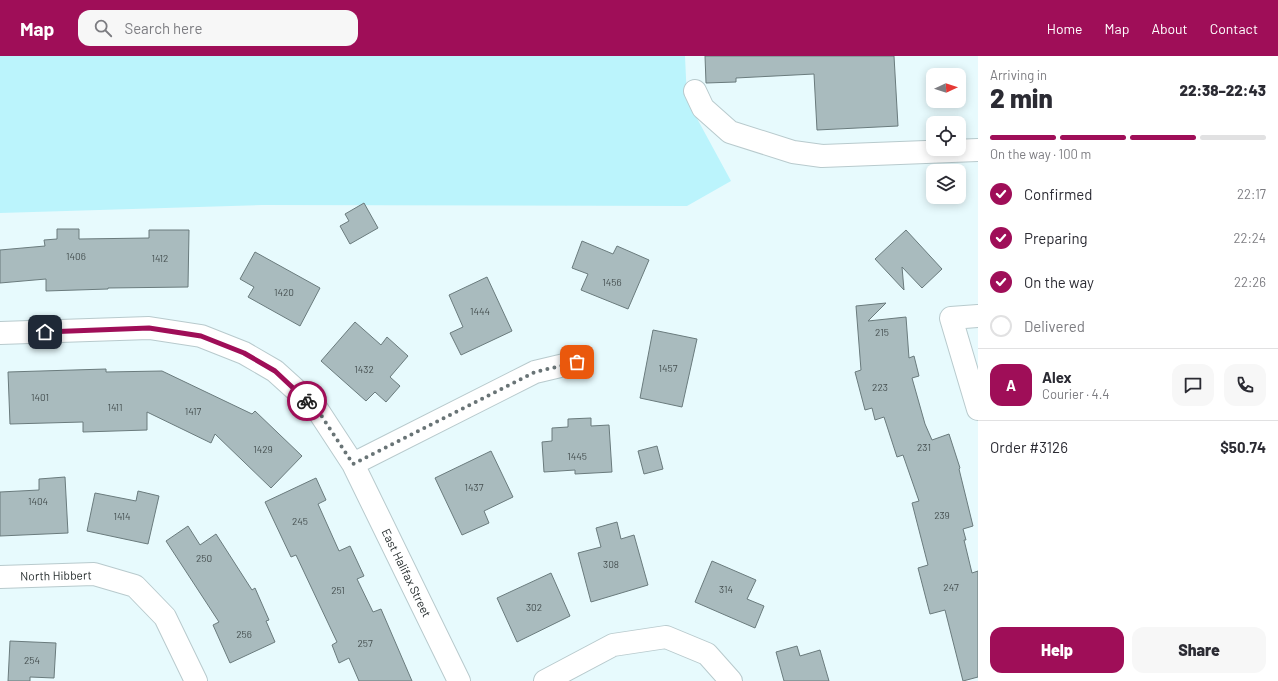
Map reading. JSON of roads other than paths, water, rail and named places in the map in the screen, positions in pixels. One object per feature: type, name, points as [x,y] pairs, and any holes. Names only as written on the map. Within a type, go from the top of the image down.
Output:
[{"type":"street","points":[[695,91],[703,108],[730,132],[793,152],[822,156],[978,150]]},
{"type":"street","points":[[978,316],[951,318],[978,409]]},
{"type":"street","name":"East Halifax Street","points":[[0,334],[149,328],[201,336],[244,353],[275,371],[317,409],[353,464],[459,681]]},
{"type":"street","points":[[353,464],[535,372],[577,362]]},
{"type":"street","name":"North Hibbert","points":[[0,577],[94,574],[135,586],[165,617],[196,681]]},
{"type":"street","points":[[545,681],[613,646],[666,637],[707,654],[730,681]]}]
